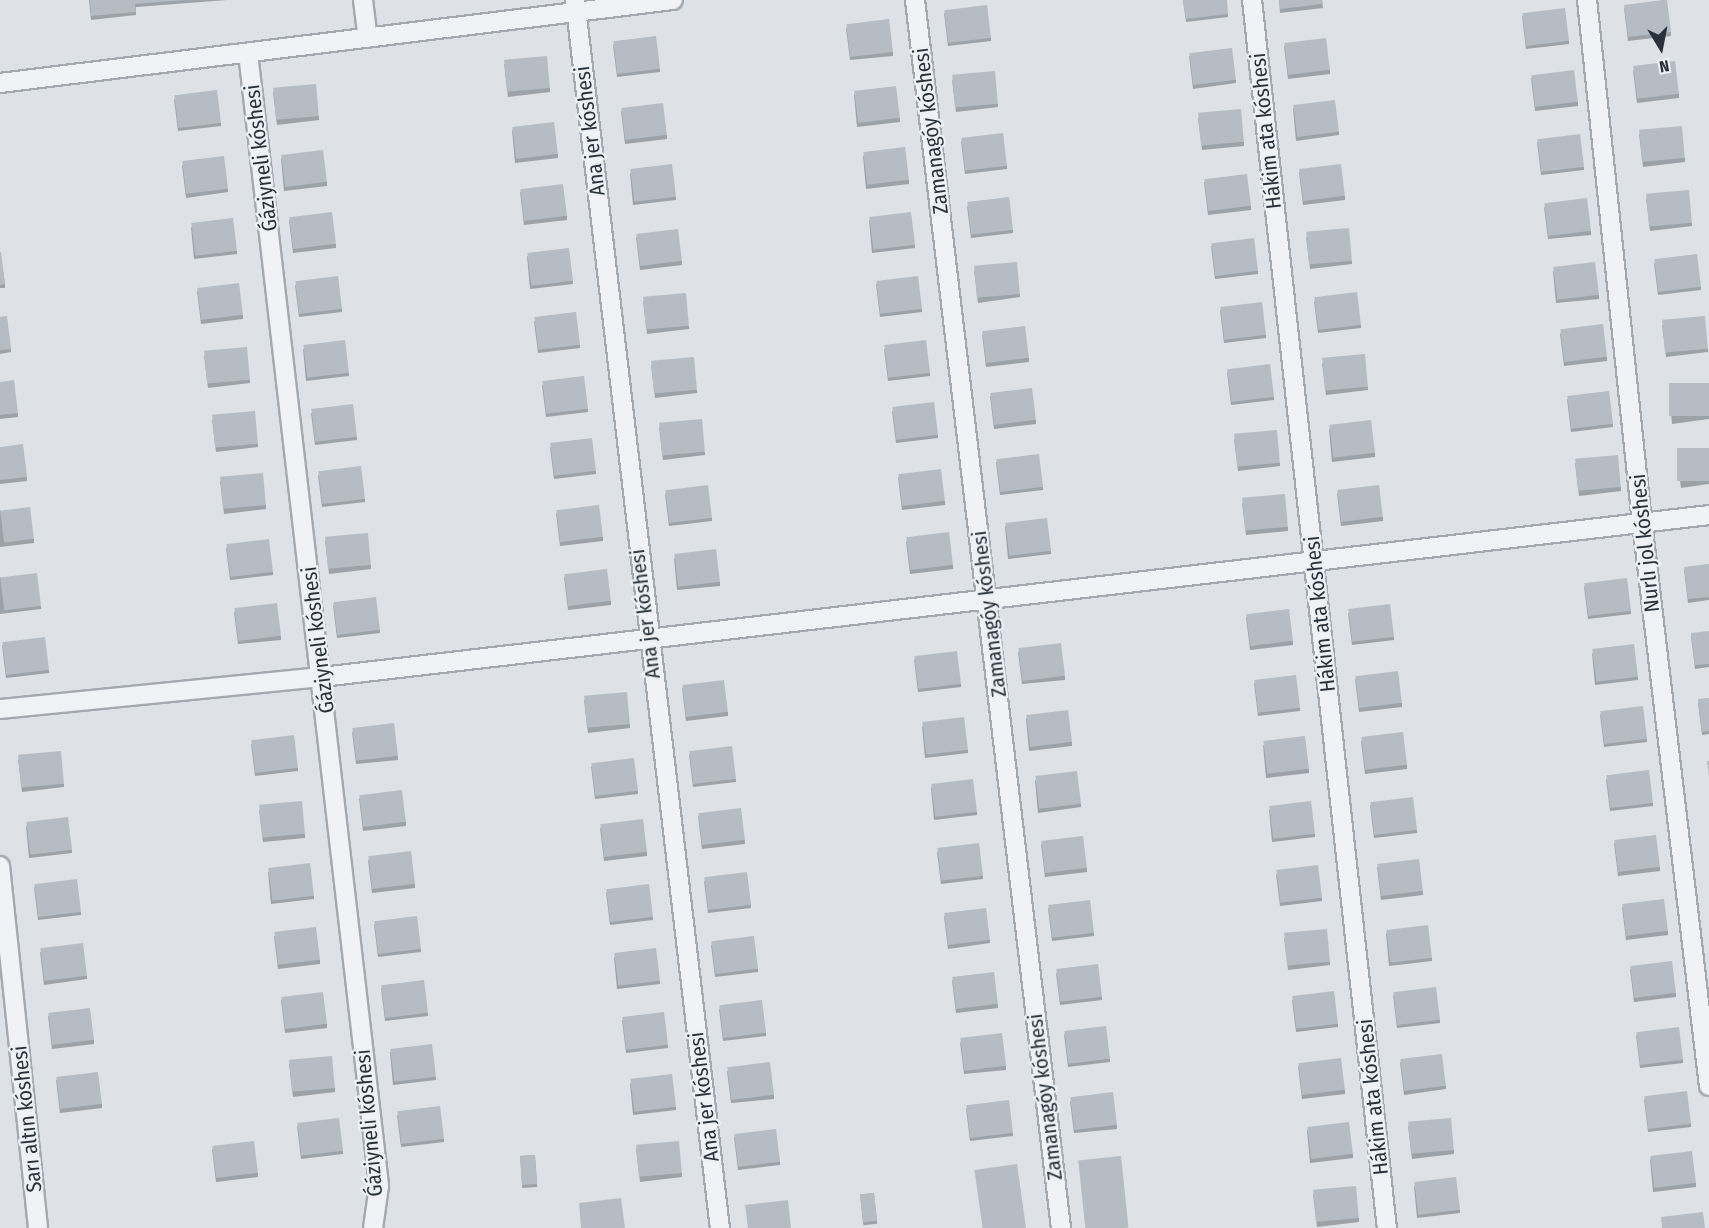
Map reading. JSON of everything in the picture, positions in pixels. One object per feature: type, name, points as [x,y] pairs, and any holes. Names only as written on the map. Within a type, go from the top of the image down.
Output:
[{"type":"street","points":[[363,0],[368,38]]},
{"type":"street","points":[[0,83],[368,38],[575,5],[673,0]]},
{"type":"street","name":"Zamanagóy kóshesi","points":[[915,0],[1061,1228]]},
{"type":"street","name":"Hákim ata kóshesi","points":[[1252,0],[1387,1228]]},
{"type":"street","name":"Nurlı jol kóshesi","points":[[1587,0],[1642,522],[1709,1086]]},
{"type":"street","name":"Ana jer kóshesi","points":[[575,5],[648,639],[720,1228]]},
{"type":"street","name":"Ǵáziyneli kóshesi","points":[[248,53],[322,677],[379,1186],[373,1228]]},
{"type":"street","points":[[0,709],[322,677],[1709,515]]},
{"type":"street","name":"Sarı altın kóshesi","points":[[0,866],[38,1228]]},
{"type":"building","points":[[90,0],[185,0],[135,4],[136,12],[91,16]]},
{"type":"building","points":[[1183,0],[1227,0],[1228,14],[1186,19]]},
{"type":"building","points":[[1279,0],[1322,0],[1323,4],[1280,9]]},
{"type":"building","points":[[1667,0],[1671,32],[1628,37],[1624,5]]},
{"type":"building","points":[[987,5],[991,38],[948,43],[944,10]]},
{"type":"building","points":[[1565,8],[1569,41],[1526,46],[1522,13]]},
{"type":"building","points":[[889,19],[893,52],[850,57],[846,24]]},
{"type":"building","points":[[656,36],[660,69],[617,74],[613,41]]},
{"type":"building","points":[[1326,38],[1330,70],[1288,75],[1284,43]]},
{"type":"building","points":[[1232,48],[1236,80],[1193,85],[1189,53]]},
{"type":"building","points":[[547,56],[550,88],[507,92],[504,60]]},
{"type":"building","points":[[1675,61],[1679,94],[1637,99],[1633,66]]},
{"type":"building","points":[[1574,70],[1578,102],[1535,107],[1531,75]]},
{"type":"building","points":[[995,71],[998,104],[955,108],[952,75]]},
{"type":"building","points":[[316,84],[319,116],[276,120],[273,88]]},
{"type":"building","points":[[896,86],[900,118],[858,123],[854,91]]},
{"type":"building","points":[[217,90],[221,123],[178,128],[174,95]]},
{"type":"building","points":[[1335,100],[1339,132],[1297,137],[1293,105]]},
{"type":"building","points":[[663,103],[667,135],[625,140],[621,108]]},
{"type":"building","points":[[1241,109],[1244,142],[1201,146],[1198,113]]},
{"type":"building","points":[[554,122],[558,154],[516,159],[512,127]]},
{"type":"building","points":[[1682,126],[1685,158],[1642,162],[1639,130]]},
{"type":"building","points":[[1003,133],[1007,166],[965,171],[961,138]]},
{"type":"building","points":[[1580,134],[1584,167],[1541,172],[1537,139]]},
{"type":"building","points":[[905,147],[909,180],[867,185],[863,152]]},
{"type":"building","points":[[323,150],[327,182],[285,187],[281,155]]},
{"type":"building","points":[[224,156],[228,189],[186,194],[182,161]]},
{"type":"building","points":[[672,164],[676,197],[634,202],[630,169]]},
{"type":"building","points":[[1341,164],[1345,196],[1303,201],[1299,169]]},
{"type":"building","points":[[1247,174],[1251,206],[1208,211],[1204,179]]},
{"type":"building","points":[[563,184],[567,216],[524,221],[520,189]]},
{"type":"building","points":[[1689,190],[1692,223],[1649,227],[1646,194]]},
{"type":"building","points":[[1009,197],[1013,230],[971,235],[967,202]]},
{"type":"building","points":[[1587,198],[1591,231],[1548,236],[1544,203]]},
{"type":"building","points":[[332,212],[336,244],[293,249],[289,217]]},
{"type":"building","points":[[911,212],[915,245],[873,250],[869,217]]},
{"type":"building","points":[[233,218],[237,251],[195,256],[191,223]]},
{"type":"building","points":[[1349,228],[1352,261],[1309,265],[1306,232]]},
{"type":"building","points":[[678,229],[682,261],[640,266],[636,234]]},
{"type":"building","points":[[1254,238],[1258,271],[1215,276],[1211,243]]},
{"type":"building","points":[[569,248],[573,281],[531,286],[527,253]]},
{"type":"building","points":[[0,252],[5,284],[0,285]]},
{"type":"building","points":[[1697,254],[1701,287],[1658,292],[1654,259]]},
{"type":"building","points":[[1017,262],[1020,294],[977,298],[974,266]]},
{"type":"building","points":[[1595,262],[1599,295],[1557,300],[1553,267]]},
{"type":"building","points":[[338,276],[342,309],[299,314],[295,281]]},
{"type":"building","points":[[918,276],[922,309],[880,314],[876,281]]},
{"type":"building","points":[[239,283],[243,315],[201,320],[197,288]]},
{"type":"building","points":[[1357,292],[1361,325],[1318,330],[1314,297]]},
{"type":"building","points":[[686,293],[689,326],[646,330],[643,297]]},
{"type":"building","points":[[1262,302],[1266,335],[1224,340],[1220,307]]},
{"type":"building","points":[[576,312],[580,345],[538,350],[534,317]]},
{"type":"building","points":[[7,316],[11,349],[0,350],[0,317]]},
{"type":"building","points":[[1705,316],[1708,349],[1665,353],[1662,320]]},
{"type":"building","points":[[1603,324],[1607,357],[1564,362],[1560,329]]},
{"type":"building","points":[[1025,326],[1029,358],[986,363],[982,331]]},
{"type":"building","points":[[345,340],[349,373],[307,378],[303,345]]},
{"type":"building","points":[[926,340],[930,373],[888,378],[884,345]]},
{"type":"building","points":[[247,347],[250,380],[207,384],[204,351]]},
{"type":"building","points":[[1365,354],[1368,387],[1325,391],[1322,358]]},
{"type":"building","points":[[694,357],[697,390],[654,394],[651,361]]},
{"type":"building","points":[[1270,364],[1274,397],[1231,402],[1227,369]]},
{"type":"building","points":[[584,376],[588,409],[546,414],[542,381]]},
{"type":"building","points":[[14,380],[18,413],[0,415],[0,382]]},
{"type":"building","points":[[1669,383],[1709,383],[1709,416],[1669,416]]},
{"type":"building","points":[[1032,388],[1036,420],[994,425],[990,393]]},
{"type":"building","points":[[1609,391],[1613,424],[1571,429],[1567,396]]},
{"type":"building","points":[[934,402],[938,435],[896,440],[892,407]]},
{"type":"building","points":[[353,404],[357,437],[315,442],[311,409]]},
{"type":"building","points":[[255,411],[258,444],[215,448],[212,415]]},
{"type":"building","points":[[702,419],[705,452],[662,456],[659,423]]},
{"type":"building","points":[[1371,420],[1375,453],[1333,458],[1329,425]]},
{"type":"building","points":[[1277,430],[1280,463],[1237,467],[1234,434]]},
{"type":"building","points":[[592,438],[596,471],[554,476],[550,443]]},
{"type":"building","points":[[23,444],[27,477],[0,480],[0,447]]},
{"type":"building","points":[[1677,448],[1709,448],[1709,481],[1677,481]]},
{"type":"building","points":[[1039,454],[1043,487],[1000,492],[996,459]]},
{"type":"building","points":[[1618,455],[1621,487],[1578,491],[1575,459]]},
{"type":"building","points":[[361,466],[365,499],[322,504],[318,471]]},
{"type":"building","points":[[941,469],[945,501],[902,506],[898,474]]},
{"type":"building","points":[[263,473],[266,505],[223,509],[220,477]]},
{"type":"building","points":[[708,485],[712,518],[669,523],[665,490]]},
{"type":"building","points":[[1379,485],[1383,517],[1341,522],[1337,490]]},
{"type":"building","points":[[1285,494],[1288,527],[1245,531],[1242,498]]},
{"type":"building","points":[[599,505],[603,537],[560,542],[556,510]]},
{"type":"building","points":[[30,507],[34,539],[4,542],[0,511]]},
{"type":"building","points":[[1047,518],[1051,551],[1009,556],[1005,523]]},
{"type":"building","points":[[949,532],[953,565],[910,570],[906,537]]},
{"type":"building","points":[[368,533],[371,565],[328,569],[325,537]]},
{"type":"building","points":[[269,539],[273,572],[230,577],[226,544]]},
{"type":"building","points":[[716,549],[720,582],[678,587],[674,554]]},
{"type":"building","points":[[1709,564],[1709,597],[1688,599],[1684,567]]},
{"type":"building","points":[[607,569],[611,601],[568,606],[564,574]]},
{"type":"building","points":[[37,573],[41,606],[4,610],[0,578]]},
{"type":"building","points":[[1627,578],[1631,611],[1588,616],[1584,583]]},
{"type":"building","points":[[376,597],[380,630],[337,635],[333,602]]},
{"type":"building","points":[[277,603],[281,636],[238,641],[234,608]]},
{"type":"building","points":[[1390,604],[1394,637],[1352,642],[1348,609]]},
{"type":"building","points":[[1289,609],[1293,641],[1250,646],[1246,614]]},
{"type":"building","points":[[1709,631],[1709,664],[1695,665],[1691,633]]},
{"type":"building","points":[[45,637],[49,670],[6,675],[2,642]]},
{"type":"building","points":[[1061,643],[1065,676],[1022,681],[1018,648]]},
{"type":"building","points":[[1634,644],[1638,677],[1596,682],[1592,649]]},
{"type":"building","points":[[957,651],[961,684],[918,689],[914,656]]},
{"type":"building","points":[[1398,671],[1402,703],[1359,708],[1355,676]]},
{"type":"building","points":[[1296,675],[1300,708],[1258,713],[1254,680]]},
{"type":"building","points":[[724,680],[728,712],[686,717],[682,685]]},
{"type":"building","points":[[627,692],[630,724],[587,728],[584,696]]},
{"type":"building","points":[[1709,698],[1709,731],[1702,732],[1698,699]]},
{"type":"building","points":[[1643,706],[1647,739],[1604,744],[1600,711]]},
{"type":"building","points":[[1068,710],[1072,742],[1030,747],[1026,715]]},
{"type":"building","points":[[964,717],[968,750],[926,755],[922,722]]},
{"type":"building","points":[[394,723],[398,756],[356,761],[352,728]]},
{"type":"building","points":[[1403,732],[1407,765],[1365,770],[1361,737]]},
{"type":"building","points":[[294,735],[298,768],[255,773],[251,740]]},
{"type":"building","points":[[1305,736],[1309,769],[1267,774],[1263,741]]},
{"type":"building","points":[[732,746],[736,779],[693,784],[689,751]]},
{"type":"building","points":[[61,751],[64,784],[21,788],[18,755]]},
{"type":"building","points":[[634,758],[638,791],[595,796],[591,763]]},
{"type":"building","points":[[1649,770],[1653,803],[1610,808],[1606,775]]},
{"type":"building","points":[[1077,771],[1081,804],[1039,809],[1035,776]]},
{"type":"building","points":[[973,779],[977,812],[935,817],[931,784]]},
{"type":"building","points":[[402,790],[406,822],[363,827],[359,795]]},
{"type":"building","points":[[1413,797],[1417,830],[1374,835],[1370,802]]},
{"type":"building","points":[[302,801],[305,834],[262,838],[259,805]]},
{"type":"building","points":[[1311,801],[1315,834],[1273,839],[1269,806]]},
{"type":"building","points":[[741,808],[745,840],[702,845],[698,813]]},
{"type":"building","points":[[68,817],[72,850],[30,855],[26,822]]},
{"type":"building","points":[[643,819],[647,852],[604,857],[600,824]]},
{"type":"building","points":[[1656,835],[1660,867],[1618,872],[1614,840]]},
{"type":"building","points":[[1083,836],[1087,868],[1045,873],[1041,841]]},
{"type":"building","points":[[979,843],[983,876],[941,881],[937,848]]},
{"type":"building","points":[[411,851],[415,884],[372,889],[368,856]]},
{"type":"building","points":[[1419,859],[1423,891],[1381,896],[1377,864]]},
{"type":"building","points":[[310,863],[314,896],[272,901],[268,868]]},
{"type":"building","points":[[1318,865],[1322,898],[1280,903],[1276,870]]},
{"type":"building","points":[[747,872],[751,905],[708,910],[704,877]]},
{"type":"building","points":[[77,879],[81,912],[38,917],[34,884]]},
{"type":"building","points":[[649,884],[653,917],[610,922],[606,889]]},
{"type":"building","points":[[1664,899],[1668,931],[1626,936],[1622,904]]},
{"type":"building","points":[[1090,900],[1094,933],[1052,938],[1048,905]]},
{"type":"building","points":[[986,908],[990,940],[948,945],[944,913]]},
{"type":"building","points":[[417,916],[421,949],[378,954],[374,921]]},
{"type":"building","points":[[1428,925],[1432,958],[1390,963],[1386,930]]},
{"type":"building","points":[[316,927],[320,960],[278,965],[274,932]]},
{"type":"building","points":[[1327,929],[1330,962],[1287,966],[1284,933]]},
{"type":"building","points":[[754,936],[758,969],[715,974],[711,941]]},
{"type":"building","points":[[83,943],[87,976],[44,981],[40,948]]},
{"type":"building","points":[[656,948],[660,981],[618,986],[614,953]]},
{"type":"building","points":[[1672,961],[1676,993],[1634,998],[1630,966]]},
{"type":"building","points":[[1098,964],[1102,997],[1060,1002],[1056,969]]},
{"type":"building","points":[[994,972],[998,1004],[956,1009],[952,977]]},
{"type":"building","points":[[424,980],[428,1013],[385,1018],[381,985]]},
{"type":"building","points":[[1436,987],[1440,1020],[1397,1025],[1393,992]]},
{"type":"building","points":[[1334,991],[1338,1024],[1296,1029],[1292,996]]},
{"type":"building","points":[[323,992],[327,1024],[285,1029],[281,997]]},
{"type":"building","points":[[762,1000],[766,1033],[723,1038],[719,1005]]},
{"type":"building","points":[[90,1008],[94,1040],[52,1045],[48,1013]]},
{"type":"building","points":[[664,1012],[668,1045],[626,1050],[622,1017]]},
{"type":"building","points":[[1106,1026],[1110,1059],[1068,1064],[1064,1031]]},
{"type":"building","points":[[1679,1027],[1683,1060],[1640,1065],[1636,1032]]},
{"type":"building","points":[[1002,1033],[1006,1066],[964,1071],[960,1038]]},
{"type":"building","points":[[432,1044],[436,1077],[394,1082],[390,1049]]},
{"type":"building","points":[[1442,1054],[1446,1086],[1404,1091],[1400,1059]]},
{"type":"building","points":[[332,1056],[335,1088],[292,1092],[289,1060]]},
{"type":"building","points":[[1341,1058],[1345,1090],[1302,1095],[1298,1063]]},
{"type":"building","points":[[770,1062],[774,1095],[731,1100],[727,1067]]},
{"type":"building","points":[[98,1072],[102,1104],[60,1109],[56,1077]]},
{"type":"building","points":[[672,1074],[676,1107],[634,1112],[630,1079]]},
{"type":"building","points":[[1687,1091],[1691,1124],[1648,1129],[1644,1096]]},
{"type":"building","points":[[1113,1092],[1117,1125],[1074,1130],[1070,1097]]},
{"type":"building","points":[[1009,1100],[1013,1133],[970,1138],[966,1105]]},
{"type":"building","points":[[440,1106],[444,1139],[401,1144],[397,1111]]},
{"type":"building","points":[[339,1118],[343,1151],[301,1156],[297,1123]]},
{"type":"building","points":[[1451,1118],[1454,1150],[1411,1154],[1408,1122]]},
{"type":"building","points":[[1349,1122],[1353,1154],[1311,1159],[1307,1127]]},
{"type":"building","points":[[776,1129],[780,1162],[738,1167],[734,1134]]},
{"type":"building","points":[[254,1141],[258,1173],[216,1178],[212,1146]]},
{"type":"building","points":[[679,1141],[682,1173],[639,1177],[636,1145]]},
{"type":"building","points":[[1692,1151],[1696,1183],[1654,1188],[1650,1156]]},
{"type":"building","points":[[535,1155],[537,1184],[522,1185],[520,1156]]},
{"type":"building","points":[[1121,1156],[1129,1228],[1085,1228],[1078,1160]]},
{"type":"building","points":[[1017,1164],[1026,1228],[983,1228],[974,1170]]},
{"type":"building","points":[[1456,1177],[1460,1210],[1418,1215],[1414,1182]]},
{"type":"building","points":[[1356,1186],[1359,1218],[1316,1222],[1313,1190]]},
{"type":"building","points":[[874,1193],[877,1221],[863,1222],[860,1194]]},
{"type":"building","points":[[621,1198],[625,1228],[581,1228],[579,1203]]},
{"type":"building","points":[[788,1200],[791,1228],[748,1228],[745,1205]]},
{"type":"building","points":[[1703,1212],[1705,1228],[1662,1228],[1661,1217]]}]
